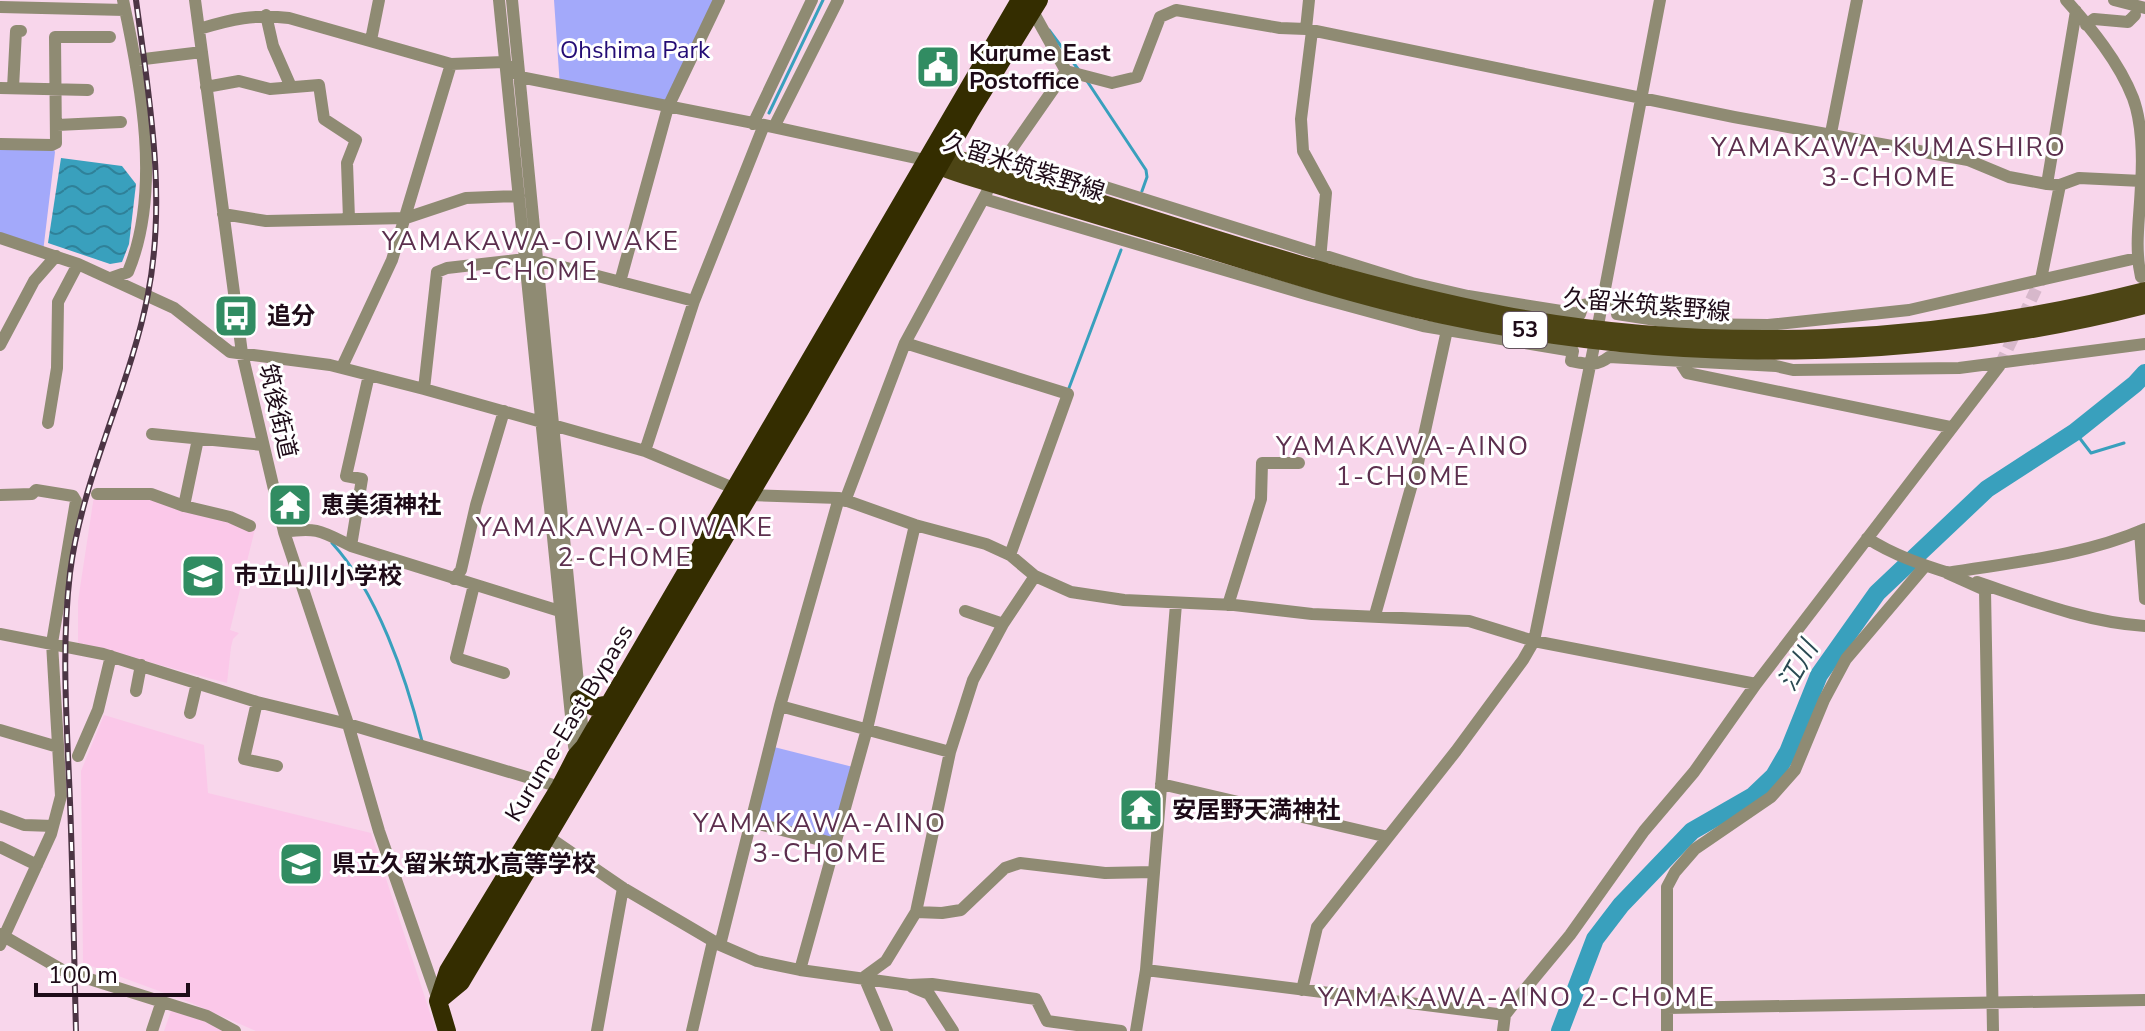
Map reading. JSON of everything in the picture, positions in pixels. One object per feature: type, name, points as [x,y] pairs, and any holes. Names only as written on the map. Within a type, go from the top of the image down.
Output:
[{"type":"highway","name":"Kurume-East Bypass","points":[[438,1001],[448,971],[585,759],[937,161],[1025,2]]},
{"type":"highway","name":"Kurume-East Bypass","points":[[540,832],[560,787],[585,759],[609,704],[742,492]]},
{"type":"highway","points":[[579,699],[594,707],[609,704]]},
{"type":"highway","points":[[438,1001],[447,1031]]},
{"type":"main road","name":"久留米筑紫野線","points":[[937,161],[1315,274],[1442,316],[1715,349],[1811,351],[1980,337],[2065,326],[2145,306]]},
{"type":"main road","name":"久留米筑紫野線","points":[[1596,334],[1804,337],[1912,331],[1987,322],[2143,283]]},
{"type":"street","name":"筑後街道","points":[[195,0],[242,353],[284,532],[348,724],[379,831],[438,1001]]},
{"type":"street","points":[[371,40],[379,0]]},
{"type":"street","points":[[499,0],[519,196],[530,259]]},
{"type":"street","points":[[512,0],[520,77],[530,259],[565,613],[585,759]]},
{"type":"street","points":[[620,282],[668,107],[719,0]]},
{"type":"street","points":[[645,451],[694,301],[812,0]]},
{"type":"street","points":[[764,125],[838,0]]},
{"type":"street","points":[[1309,0],[1301,129],[1303,151],[1326,193],[1315,274]]},
{"type":"street","points":[[1302,990],[1317,927],[1456,751],[1534,641],[1660,0]]},
{"type":"street","points":[[1831,133],[1857,0]]},
{"type":"street","points":[[2066,0],[2120,72],[2142,120],[2137,258],[2143,283]]},
{"type":"street","points":[[2086,25],[2094,19],[2128,22],[2140,11],[2114,0]]},
{"type":"street","points":[[1025,2],[1066,71],[1112,83],[1137,77],[1160,17],[1177,5],[1734,117],[1968,160],[2009,177],[2053,185],[2079,178],[2142,181]]},
{"type":"street","points":[[0,7],[124,5],[136,60],[145,141],[139,245],[128,272],[111,278]]},
{"type":"street","points":[[2041,279],[2076,11]]},
{"type":"street","points":[[266,15],[273,46],[291,87]]},
{"type":"street","points":[[199,29],[241,17],[266,15],[289,18],[451,64],[504,62],[520,77],[937,161]]},
{"type":"street","points":[[21,31],[16,31],[6,88],[88,90]]},
{"type":"street","points":[[0,144],[56,143],[55,37],[110,37]]},
{"type":"street","points":[[136,60],[202,52]]},
{"type":"street","points":[[342,367],[392,260],[451,64]]},
{"type":"street","points":[[692,1031],[780,706],[842,499],[905,343],[995,177],[1066,71]]},
{"type":"street","points":[[206,87],[239,81],[270,89],[319,85],[324,119],[356,140],[347,163],[349,219]]},
{"type":"street","points":[[57,125],[121,122]]},
{"type":"street","points":[[995,177],[1315,274],[1423,326],[1573,351],[1571,361],[1590,364],[1599,365],[1609,357],[1776,366],[1793,370],[1904,370],[2000,365],[2145,344]]},
{"type":"street","points":[[223,214],[266,221],[406,218],[466,198],[519,196]]},
{"type":"street","points":[[0,238],[78,264],[174,308],[230,352],[342,367],[546,422],[645,451],[742,492],[842,499],[915,525],[986,544],[1010,555],[1035,576],[1071,592],[1124,600],[1228,605],[1312,614],[1469,621],[1534,641],[1756,684]]},
{"type":"street","points":[[0,345],[34,281],[56,256]]},
{"type":"street","points":[[1315,274],[1412,283],[1468,296],[1580,314],[1583,305],[1602,302],[1616,305],[1617,314],[1682,324],[1768,325],[1909,310],[2137,258]]},
{"type":"street","points":[[424,389],[437,272],[460,266],[530,259],[694,301]]},
{"type":"street","points":[[48,423],[57,368],[58,302],[78,264]]},
{"type":"street","points":[[1375,615],[1418,463],[1447,330]]},
{"type":"street","points":[[905,343],[1068,394],[1010,555]]},
{"type":"street","points":[[1680,362],[1687,373],[1950,427]]},
{"type":"street","points":[[1503,1031],[1505,1015],[1570,935],[1644,831],[1694,772],[1756,684],[2000,365]]},
{"type":"street","points":[[351,546],[362,479],[346,476],[369,375]]},
{"type":"street","points":[[454,579],[461,570],[476,505],[504,411]]},
{"type":"street","points":[[152,434],[263,445]]},
{"type":"street","points":[[184,506],[198,439]]},
{"type":"street","points":[[1228,605],[1261,499],[1262,463],[1299,463]]},
{"type":"street","points":[[0,495],[32,494],[36,490],[73,496],[76,501],[52,643],[61,796],[37,865],[2,939],[64,971],[207,1016],[235,1031]]},
{"type":"street","points":[[97,494],[151,494],[230,517],[250,526]]},
{"type":"street","points":[[800,970],[867,729],[915,525]]},
{"type":"street","points":[[1947,573],[2076,552],[2142,530],[2145,599]]},
{"type":"street","points":[[284,532],[322,531],[351,546],[565,613]]},
{"type":"street","points":[[1867,538],[1925,566],[2084,617],[2107,623],[2145,626]]},
{"type":"street","points":[[1667,1031],[1667,887],[1675,872],[1695,849],[1771,797],[1795,770],[1824,700],[1846,659],[1925,566]]},
{"type":"street","points":[[1947,573],[1985,590],[1993,1031]]},
{"type":"street","points":[[864,977],[886,961],[916,912],[950,752],[973,680],[1003,624],[1035,576]]},
{"type":"street","points":[[474,585],[456,658],[504,673]]},
{"type":"street","points":[[1136,1031],[1146,970],[1176,604]]},
{"type":"street","points":[[965,611],[1003,624]]},
{"type":"street","points":[[565,613],[585,759]]},
{"type":"street","points":[[0,634],[111,656],[257,702],[348,724],[560,787]]},
{"type":"street","points":[[78,756],[98,710],[111,656]]},
{"type":"street","points":[[136,691],[141,665]]},
{"type":"street","points":[[190,713],[197,683]]},
{"type":"street","points":[[257,702],[244,759],[277,766]]},
{"type":"street","points":[[780,706],[950,752]]},
{"type":"street","points":[[0,730],[58,747]]},
{"type":"street","points":[[1161,784],[1388,837]]},
{"type":"street","points":[[0,816],[24,825],[53,826]]},
{"type":"street","points":[[751,822],[836,844]]},
{"type":"street","points":[[540,832],[623,888],[717,943],[757,961],[909,985],[932,984],[1036,999],[1047,1021],[1121,1031]]},
{"type":"street","points":[[0,847],[37,865]]},
{"type":"street","points":[[916,912],[961,910],[1005,868],[1020,863],[1105,873],[1153,872]]},
{"type":"street","points":[[597,1031],[623,888]]},
{"type":"street","points":[[1146,970],[1505,1015]]},
{"type":"street","points":[[864,977],[887,1031]]},
{"type":"street","points":[[909,985],[929,994],[953,1031]]},
{"type":"street","points":[[1667,1008],[2145,1000]]},
{"type":"street","points":[[152,1031],[162,1001]]},
{"type":"shaded area","points":[[151,494],[230,517],[255,529],[230,630],[239,633],[231,647],[227,683],[78,643],[78,601],[94,496]]},
{"type":"shaded area","points":[[104,715],[204,745],[208,793],[371,833],[436,1031],[256,1031],[189,1002],[83,963],[81,771]]},
{"type":"shaded area","points":[[171,1011],[201,1020],[224,1031],[164,1031]]},
{"type":"green space","name":"Ohshima Park","points":[[554,0],[714,0],[668,107],[560,87]]},
{"type":"green space","points":[[0,144],[52,145],[55,152],[43,252],[0,238]]},
{"type":"green space","points":[[770,746],[857,768],[836,844],[751,822]]},
{"type":"water","points":[[61,158],[122,166],[136,184],[129,244],[122,262],[110,264],[48,243]]},
{"type":"waterway","points":[[769,113],[823,0]]},
{"type":"waterway","points":[[1049,30],[1078,69]]},
{"type":"waterway","points":[[1087,81],[1146,170],[1142,191]]},
{"type":"waterway","points":[[1069,388],[1121,250]]},
{"type":"waterway","name":"江川","points":[[1560,1031],[1595,939],[1621,905],[1692,831],[1753,796],[1774,776],[1788,752],[1819,675],[1877,593],[1987,489],[2075,432],[2145,373]]},
{"type":"waterway","points":[[2075,432],[2091,453],[2124,443]]},
{"type":"waterway","points":[[332,543],[363,586],[388,636],[422,741]]},
{"type":"tunnel","points":[[2000,365],[2041,279]]},
{"type":"railway","points":[[76,1031],[66,687],[67,602],[76,537],[95,467],[140,329],[153,257],[156,220],[154,147],[136,0]]},
{"type":"place","name":"Kurume East Postoffice","points":[[938,67]]},
{"type":"place","name":"追分","points":[[236,316]]},
{"type":"place","name":"恵美須神社","points":[[290,505]]},
{"type":"place","name":"市立山川小学校","points":[[203,576]]},
{"type":"place","name":"安居野天満神社","points":[[1141,810]]},
{"type":"place","name":"県立久留米筑水高等学校","points":[[301,864]]},
{"type":"district","name":"YAMAKAWA-KUMASHIRO 3-CHOME","points":[[1889,162]]},
{"type":"district","name":"YAMAKAWA-OIWAKE 1-CHOME","points":[[531,256]]},
{"type":"district","name":"YAMAKAWA-AINO 1-CHOME","points":[[1403,461]]},
{"type":"district","name":"YAMAKAWA-OIWAKE 2-CHOME","points":[[625,542]]},
{"type":"district","name":"YAMAKAWA-AINO 3-CHOME","points":[[820,838]]},
{"type":"district","name":"YAMAKAWA-AINO 2-CHOME","points":[[1517,997]]}]
